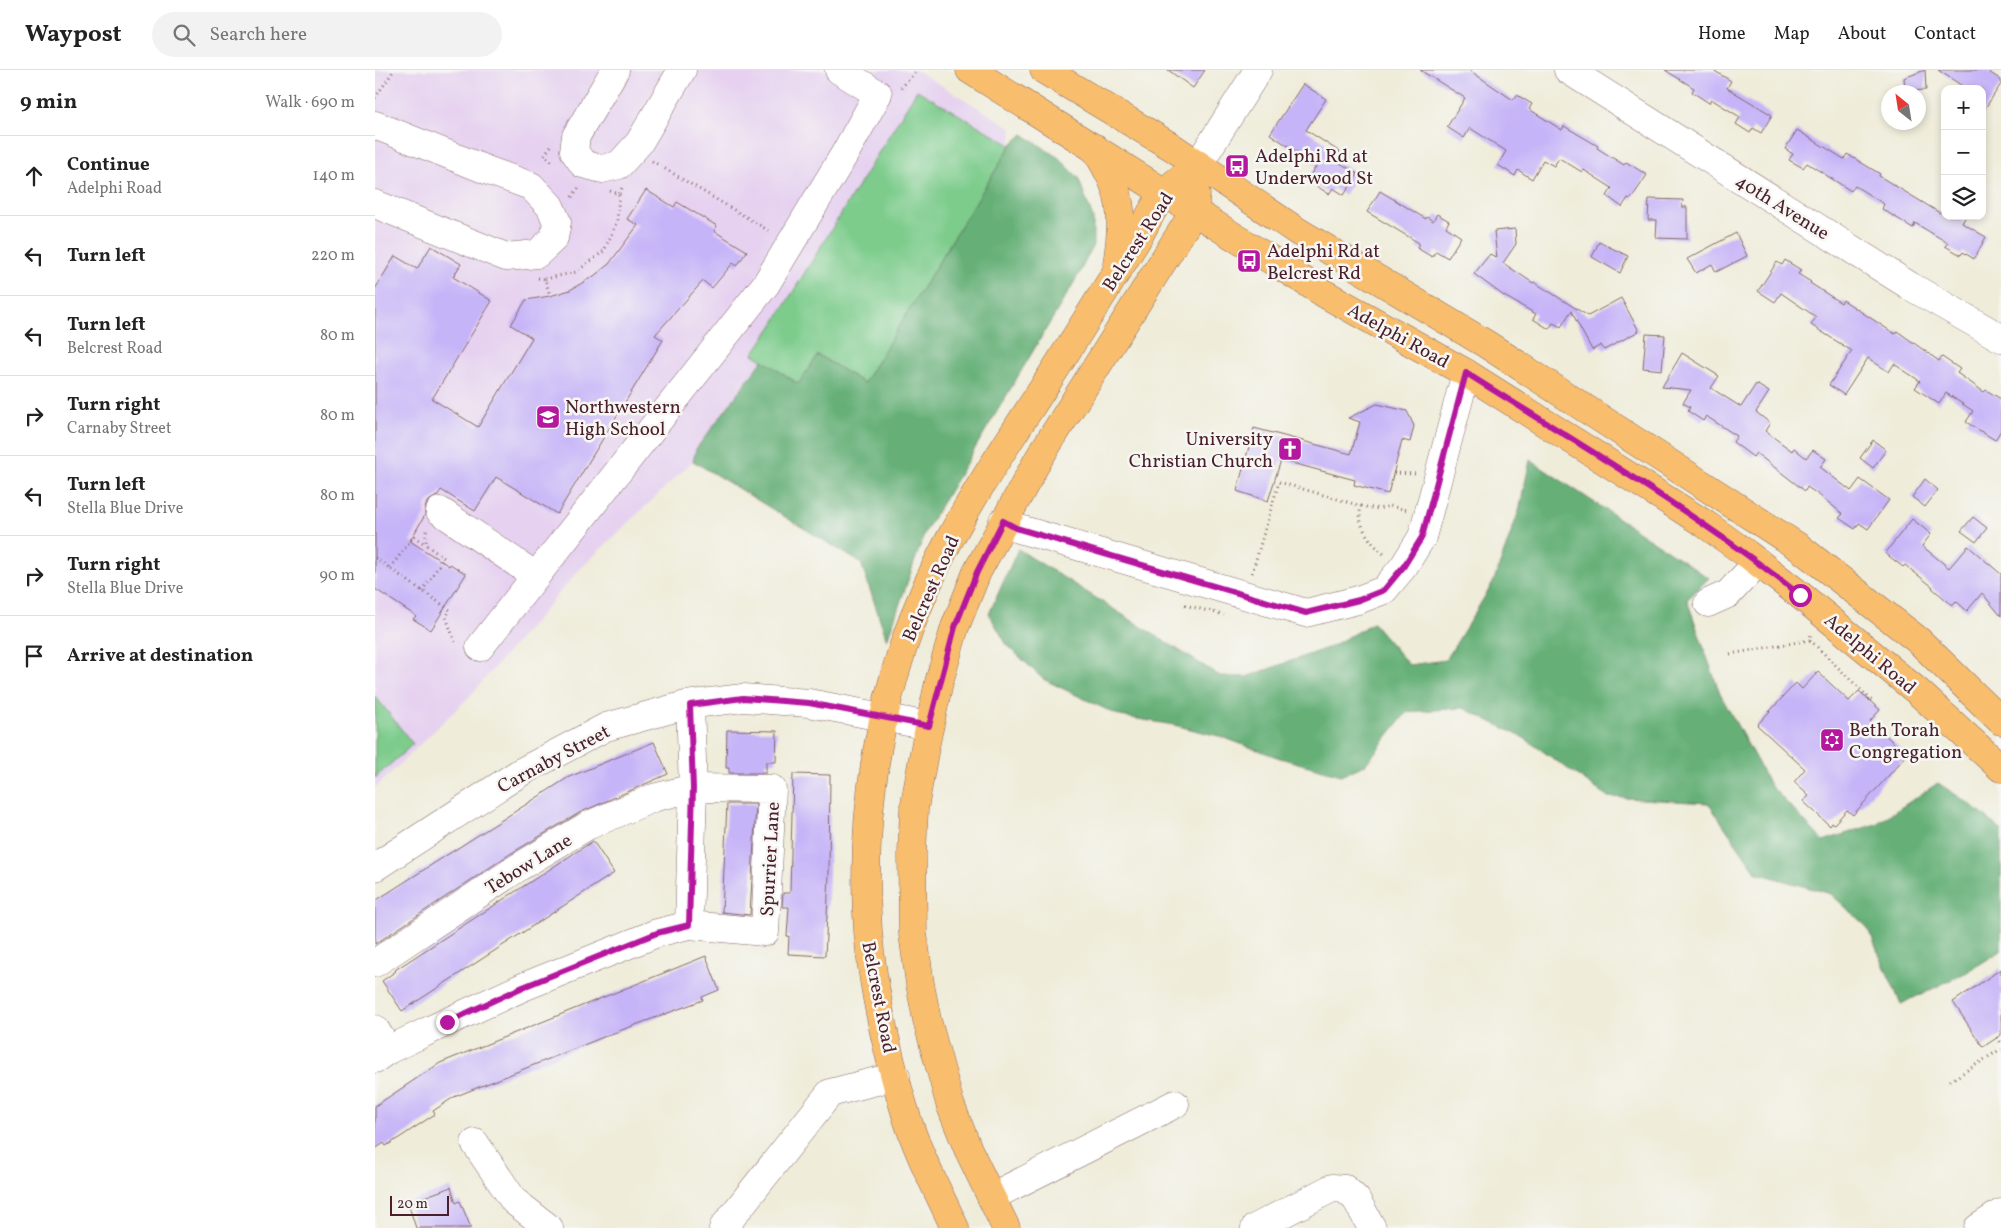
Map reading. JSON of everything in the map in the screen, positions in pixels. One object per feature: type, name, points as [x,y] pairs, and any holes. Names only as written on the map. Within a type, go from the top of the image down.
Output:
[{"type":"main road","name":"Adelphi Road","points":[[970,70],[1325,294],[1466,373],[1673,503],[1758,562],[1917,691],[2001,768]]},
{"type":"main road","name":"Adelphi Road","points":[[1044,70],[1199,165],[1297,231],[1486,344],[1800,548],[1919,641],[2001,721]]},
{"type":"main road","points":[[1095,148],[1115,187],[1119,205],[1122,234],[1115,274]]},
{"type":"main road","name":"Belcrest Road","points":[[955,1228],[906,1115],[875,988],[868,931],[866,869],[874,768],[883,717],[912,622],[936,566],[991,469],[1115,274],[1164,192],[1199,165]]},
{"type":"main road","name":"Belcrest Road","points":[[1006,1228],[968,1150],[950,1104],[927,1020],[913,934],[913,809],[929,726],[955,627],[977,572],[1003,521],[1039,458],[1194,212],[1199,165]]},
{"type":"street","points":[[615,70],[576,136],[574,151],[583,164],[601,169],[619,165],[639,143],[682,70]]},
{"type":"street","points":[[480,647],[766,284],[844,155],[878,94],[839,70]]},
{"type":"street","points":[[1199,165],[1258,70]]},
{"type":"street","name":"40th Avenue","points":[[1568,70],[1910,286],[2001,338]]},
{"type":"street","points":[[375,125],[531,186],[550,206],[557,222],[554,238],[537,254],[506,257],[375,204]]},
{"type":"street","points":[[1003,521],[1016,528],[1306,613],[1359,600],[1384,590],[1404,566],[1422,537],[1466,373]]},
{"type":"street","points":[[433,517],[536,576]]},
{"type":"street","points":[[1707,603],[1728,594],[1758,562]]},
{"type":"street","name":"Carnaby Street","points":[[375,867],[521,772],[607,727],[690,705],[743,698],[809,703],[929,726]]},
{"type":"street","points":[[379,1046],[657,933],[689,925],[693,788],[690,705]]},
{"type":"street","name":"Spurrier Lane","points":[[689,925],[765,932],[773,789],[693,788]]},
{"type":"street","name":"Tebow Lane","points":[[375,963],[519,867],[587,826],[653,798],[693,788]]},
{"type":"street","points":[[723,1228],[830,1093],[896,1076]]},
{"type":"street","points":[[991,1197],[1175,1104]]},
{"type":"street","points":[[475,1143],[514,1201],[549,1228]]},
{"type":"street","points":[[1255,1228],[1332,1188],[1345,1188],[1357,1199],[1372,1228]]},
{"type":"path","points":[[375,98],[394,70]]},
{"type":"path","points":[[652,161],[770,233],[774,226]]},
{"type":"path","points":[[545,279],[576,272],[604,251],[617,221],[619,194]]},
{"type":"path","points":[[1246,595],[1279,482],[1361,506],[1378,509],[1389,506],[1412,511]]},
{"type":"path","points":[[1361,506],[1361,522],[1366,534],[1372,543],[1389,558]]},
{"type":"path","points":[[426,545],[433,517]]},
{"type":"path","points":[[390,568],[414,536],[444,558],[422,591]]},
{"type":"path","points":[[375,558],[450,610],[446,617],[459,652],[469,662],[480,647]]},
{"type":"path","points":[[1809,640],[1811,628]]},
{"type":"path","points":[[1730,654],[1809,640]]},
{"type":"path","points":[[1809,640],[1871,702]]},
{"type":"path","points":[[1997,1037],[2001,1043]]},
{"type":"path","points":[[1950,1081],[2001,1049]]},
{"type":"shaded area","name":"Northwestern High School","points":[[375,70],[916,70],[1012,128],[1011,145],[864,383],[818,355],[799,384],[762,360],[696,449],[693,461],[581,568],[469,697],[375,788]]},
{"type":"green space","points":[[917,90],[1011,145],[864,383],[818,355],[799,384],[753,354]]},
{"type":"green space","points":[[1023,134],[1059,158],[1078,177],[1093,218],[1093,245],[1079,274],[925,532],[887,640],[861,563],[693,461],[696,449],[763,360],[798,384],[818,355],[864,383],[1011,145]]},
{"type":"green space","points":[[1530,460],[1709,578],[1687,600],[1720,694],[1770,785],[1823,841],[1876,824],[1938,783],[1970,804],[2001,830],[2001,951],[1967,972],[1901,1004],[1867,927],[1831,894],[1757,873],[1708,803],[1608,797],[1524,738],[1463,708],[1407,712],[1365,765],[1341,775],[1280,758],[1219,736],[1174,725],[1120,716],[1043,679],[1007,645],[989,614],[1018,549],[1220,676],[1246,677],[1330,647],[1373,623],[1409,665],[1446,660],[1493,583],[1519,511]]},
{"type":"green space","points":[[375,696],[413,744],[375,778]]},
{"type":"building","points":[[1168,70],[1205,70],[1193,88]]},
{"type":"building","points":[[1420,70],[1469,70],[1513,100],[1517,95],[1532,104],[1529,109],[1562,130],[1564,126],[1598,146],[1597,148],[1624,165],[1626,162],[1647,175],[1631,199],[1628,198],[1622,207],[1607,196],[1612,188],[1584,170],[1582,172],[1559,158],[1554,166],[1543,160],[1532,179],[1518,170],[1515,176],[1498,165],[1506,151],[1470,128],[1464,138],[1447,127],[1465,98]]},
{"type":"building","points":[[1665,70],[1713,70],[1731,81],[1727,88],[1772,115],[1761,133],[1753,128],[1750,133],[1736,124],[1740,117],[1711,99],[1709,103],[1692,92],[1694,88]]},
{"type":"building","points":[[1925,70],[1926,85],[1905,85],[1904,78]]},
{"type":"building","points":[[1938,70],[1986,70],[2001,80],[2001,84],[1986,107],[1986,85],[1961,85]]},
{"type":"building","points":[[1303,84],[1326,99],[1306,130],[1340,152],[1335,160],[1358,174],[1344,195],[1333,188],[1329,194],[1307,180],[1317,165],[1270,134]]},
{"type":"building","points":[[1797,130],[1844,159],[1847,154],[1880,174],[1879,176],[1940,213],[1941,212],[1941,220],[1964,220],[1962,223],[1986,237],[1974,259],[1963,252],[1961,255],[1945,246],[1948,243],[1915,223],[1913,228],[1882,209],[1884,204],[1855,186],[1851,191],[1807,163],[1803,168],[1789,160],[1793,154],[1785,149]]},
{"type":"building","name":"Northwestern High School","points":[[646,190],[674,207],[677,202],[717,226],[714,231],[747,251],[737,266],[733,263],[712,288],[703,281],[655,335],[663,340],[557,514],[496,477],[475,511],[441,490],[437,496],[427,502],[425,515],[410,541],[449,566],[450,564],[466,574],[431,630],[413,619],[416,616],[375,589],[375,289],[395,256],[417,269],[431,246],[461,264],[453,277],[492,301],[432,399],[478,427],[532,338],[511,325],[526,300],[570,290],[594,276],[609,264],[638,225],[627,219]]},
{"type":"building","points":[[1380,191],[1426,219],[1427,217],[1433,221],[1437,214],[1449,221],[1446,227],[1461,237],[1448,258],[1436,251],[1432,257],[1417,248],[1419,243],[1367,212]]},
{"type":"building","points":[[1649,199],[1683,200],[1682,207],[1687,207],[1687,239],[1656,238],[1657,220],[1648,220]]},
{"type":"building","points":[[1515,229],[1516,244],[1503,263],[1588,316],[1621,298],[1639,331],[1604,350],[1601,345],[1592,350],[1571,311],[1561,327],[1553,323],[1549,329],[1533,319],[1536,314],[1504,296],[1474,274],[1490,254],[1497,258],[1494,231]]},
{"type":"building","points":[[1736,233],[1747,256],[1716,272],[1712,264],[1696,273],[1687,259]]},
{"type":"building","points":[[1599,242],[1628,256],[1620,273],[1592,257]]},
{"type":"building","points":[[1785,260],[1801,270],[1798,274],[1841,303],[1843,300],[1895,334],[1897,331],[1939,361],[1942,357],[1960,369],[1957,373],[1984,392],[1986,390],[2001,399],[2001,430],[1995,440],[1966,422],[1973,411],[1946,393],[1939,404],[1915,388],[1920,381],[1894,364],[1889,372],[1868,358],[1844,395],[1829,385],[1852,351],[1811,325],[1816,317],[1781,293],[1775,302],[1758,291],[1777,262],[1782,265]]},
{"type":"building","points":[[1646,334],[1665,335],[1662,370],[1643,368]]},
{"type":"building","points":[[1682,353],[1719,376],[1711,388],[1741,407],[1756,384],[1769,392],[1756,412],[1770,423],[1765,431],[1792,451],[1794,448],[1806,458],[1813,450],[1826,459],[1820,467],[1851,491],[1860,479],[1889,500],[1868,529],[1859,523],[1855,529],[1839,518],[1843,514],[1819,495],[1807,487],[1805,491],[1756,453],[1753,457],[1733,442],[1737,436],[1706,416],[1703,421],[1688,411],[1690,407],[1683,403],[1691,390],[1662,387]]},
{"type":"building","name":"University Christian Church","points":[[1377,404],[1407,411],[1414,426],[1410,442],[1402,440],[1388,494],[1354,485],[1355,480],[1281,460],[1268,501],[1237,491],[1254,428],[1351,454],[1360,422],[1348,418]]},
{"type":"building","points":[[1873,440],[1886,450],[1873,468],[1860,458]]},
{"type":"building","points":[[1925,479],[1938,490],[1925,507],[1912,497]]},
{"type":"building","points":[[1973,517],[1987,528],[1976,542],[1961,531]]},
{"type":"building","points":[[1912,519],[1931,534],[1922,546],[1949,568],[1968,546],[2001,574],[2001,616],[1982,593],[1967,611],[1956,601],[1952,605],[1905,565],[1903,567],[1885,553]]},
{"type":"building","name":"Beth Torah Congregation","points":[[1818,672],[1849,701],[1859,691],[1880,710],[1870,721],[1907,755],[1853,815],[1847,810],[1830,826],[1803,801],[1809,796],[1794,782],[1805,769],[1757,725],[1796,683],[1802,689]]},
{"type":"building","points":[[727,730],[777,731],[776,762],[766,762],[766,773],[729,773],[729,768],[726,768]]},
{"type":"building","points":[[654,742],[668,774],[579,813],[510,854],[375,944],[375,901],[569,777]]},
{"type":"building","points":[[793,774],[830,775],[829,875],[825,956],[788,954],[789,907],[782,907],[783,893],[790,893]]},
{"type":"building","points":[[727,804],[756,804],[750,915],[722,912]]},
{"type":"building","points":[[593,841],[614,873],[402,1011],[382,981],[395,970]]},
{"type":"building","points":[[706,956],[719,990],[702,997],[703,1000],[611,1034],[454,1097],[433,1111],[435,1114],[402,1136],[386,1146],[384,1143],[375,1149],[375,1106],[440,1063]]},
{"type":"building","points":[[2001,969],[2001,1035],[1983,1047],[1953,1002]]},
{"type":"building","points":[[451,1187],[456,1203],[460,1201],[471,1228],[416,1228],[408,1203]]},
{"type":"place","name":"Adelphi Rd at Underwood St","points":[[1237,166]]},
{"type":"place","name":"Adelphi Rd at Belcrest Rd","points":[[1249,261]]},
{"type":"place","name":"Northwestern High School","points":[[548,417]]},
{"type":"place","name":"University Christian Church","points":[[1290,449]]},
{"type":"place","name":"Beth Torah Congregation","points":[[1832,740]]},
{"type":"route","points":[[447,1022],[523,987],[657,933],[689,925],[693,788],[690,705],[743,698],[809,703],[929,726],[939,682],[955,627],[977,572],[1003,521],[1016,528],[1306,613],[1359,600],[1384,590],[1404,566],[1422,537],[1466,373],[1705,524],[1800,595]]}]
